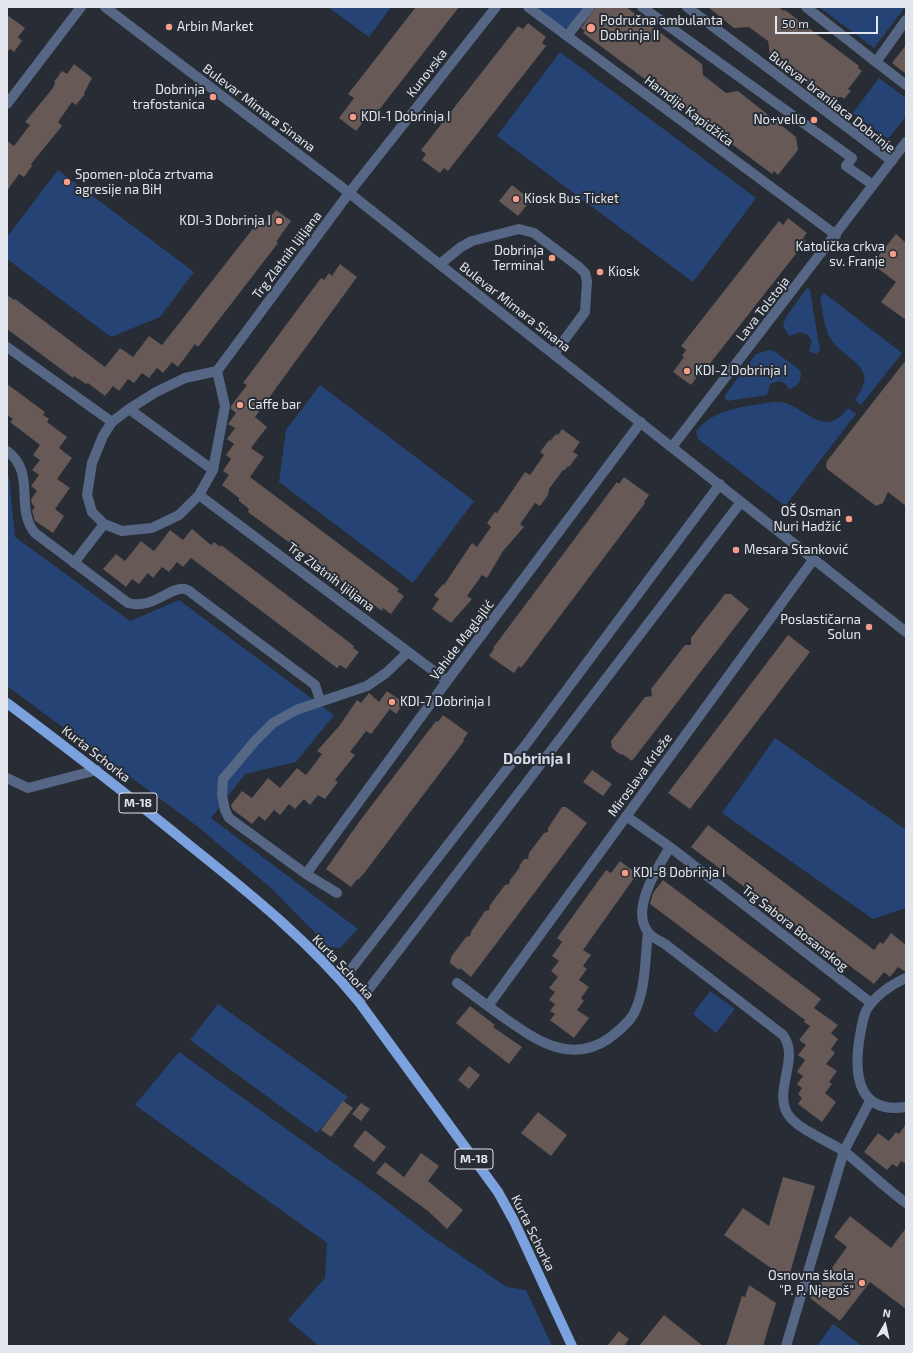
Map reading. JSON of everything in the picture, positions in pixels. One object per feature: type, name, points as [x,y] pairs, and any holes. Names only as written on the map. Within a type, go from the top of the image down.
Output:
[{"type":"main road","name":"Kurta Schorka","points":[[7,703],[97,770],[266,907],[342,980],[498,1192],[514,1221],[572,1346]]},
{"type":"street","points":[[7,104],[81,7]]},
{"type":"street","name":"Bulevar Mimara Sinana","points":[[105,7],[440,264],[906,632]]},
{"type":"street","name":"Kunovska","points":[[349,193],[496,7]]},
{"type":"street","name":"Hamdije Kapidžića","points":[[528,7],[836,236]]},
{"type":"street","points":[[567,36],[590,7]]},
{"type":"street","points":[[642,7],[852,158],[846,166],[873,185]]},
{"type":"street","name":"Bulevar branilaca Dobrinje","points":[[687,7],[892,161],[873,185]]},
{"type":"street","points":[[806,7],[906,85]]},
{"type":"street","points":[[876,62],[906,20]]},
{"type":"street","points":[[892,161],[906,142]]},
{"type":"street","name":"Lava Tolstoja","points":[[672,447],[836,236],[873,185]]},
{"type":"street","name":"Trg Zlatnih ljiljana","points":[[217,372],[349,193]]},
{"type":"street","points":[[440,264],[461,247],[472,242],[519,230],[526,230],[534,233],[579,267],[585,273],[587,281],[585,312],[554,354]]},
{"type":"street","points":[[7,347],[112,422]]},
{"type":"street","points":[[217,372],[225,406],[213,470],[199,495],[179,515],[152,528],[122,531],[104,524],[92,512],[87,495],[92,463],[103,436],[112,422],[156,392],[185,378],[217,372]]},
{"type":"street","points":[[129,409],[213,470]]},
{"type":"street","name":"Vahide Maglajlić","points":[[306,874],[446,681],[641,422]]},
{"type":"street","points":[[7,451],[16,457],[21,465],[24,477],[26,518],[29,526],[35,533],[122,599],[136,605],[154,601],[178,590],[185,589],[315,685],[320,700]]},
{"type":"street","points":[[342,980],[528,743],[720,484]]},
{"type":"street","name":"Trg Zlatnih ljiljana","points":[[199,495],[446,681]]},
{"type":"street","points":[[359,1002],[741,502]]},
{"type":"street","points":[[74,563],[104,524]]},
{"type":"street","name":"Miroslava Krleže","points":[[488,1006],[813,560]]},
{"type":"street","points":[[337,893],[306,874],[229,818],[224,810],[221,788],[223,779],[228,771],[273,723],[296,710],[320,700],[367,686],[386,674],[408,652]]},
{"type":"street","points":[[7,778],[28,788],[97,770]]},
{"type":"street","name":"Trg Sabora Bosanskog","points":[[626,816],[670,847],[871,1004]]},
{"type":"street","points":[[670,847],[655,872],[644,897],[642,909],[643,922],[648,932],[666,944],[783,1035],[787,1041],[789,1050],[784,1098],[787,1112],[799,1126],[844,1151],[883,1186],[906,1203]]},
{"type":"street","points":[[457,983],[531,1037],[552,1046],[580,1050],[590,1048],[602,1043],[618,1030],[634,1013],[641,991],[648,932]]},
{"type":"street","points":[[904,982],[871,1004],[863,1019],[857,1067],[862,1092],[870,1101],[880,1106],[890,1108],[906,1107]]},
{"type":"street","points":[[786,1346],[844,1151],[870,1101]]},
{"type":"shaded area","points":[[328,7],[391,7],[369,37]]},
{"type":"shaded area","points":[[533,7],[586,7],[571,27],[562,28]]},
{"type":"shaded area","points":[[819,7],[905,7],[874,48]]},
{"type":"shaded area","points":[[560,52],[756,198],[693,282],[497,136]]},
{"type":"shaded area","points":[[879,78],[906,98],[906,116],[888,139],[853,113]]},
{"type":"shaded area","points":[[58,170],[194,272],[160,317],[111,337],[7,259],[7,237]]},
{"type":"shaded area","points":[[807,288],[810,290],[820,351],[816,354],[809,351],[812,341],[808,335],[800,332],[789,336],[783,326],[786,317]]},
{"type":"shaded area","points":[[824,293],[902,353],[861,405],[855,400],[862,389],[864,373],[854,361],[833,342],[830,337],[824,321],[820,298]]},
{"type":"shaded area","points":[[769,350],[774,351],[800,370],[801,376],[799,382],[789,389],[783,382],[776,382],[770,384],[767,395],[727,401],[725,399],[725,395],[756,354]]},
{"type":"shaded area","points":[[320,385],[474,501],[413,583],[279,482],[286,430]]},
{"type":"shaded area","points":[[773,402],[786,403],[819,421],[833,421],[840,417],[848,408],[856,414],[785,506],[698,439],[696,432],[703,424],[720,413],[741,407]]},
{"type":"shaded area","points":[[7,475],[9,476],[15,537],[130,621],[179,600],[334,715],[296,762],[245,774],[211,818],[358,929],[340,948],[329,947],[271,888],[197,826],[7,686]]},
{"type":"shaded area","points":[[775,738],[906,830],[906,908],[873,919],[722,813]]},
{"type":"shaded area","points":[[710,991],[735,1009],[716,1033],[693,1014]]},
{"type":"shaded area","points":[[218,1004],[348,1097],[317,1133],[190,1040]]},
{"type":"shaded area","points":[[179,1052],[381,1197],[430,1235],[507,1287],[526,1290],[552,1346],[319,1346],[288,1320],[325,1278],[327,1243],[135,1105]]},
{"type":"shaded area","points":[[833,1324],[862,1346],[817,1346]]},
{"type":"building","points":[[416,7],[459,7],[375,115],[371,112],[356,131],[339,118],[354,98],[348,94]]},
{"type":"building","points":[[596,7],[626,7],[702,64],[703,75],[726,93],[738,91],[796,137],[798,150],[778,175],[774,171],[772,174],[583,33],[585,31],[581,28]]},
{"type":"building","points":[[708,7],[778,7],[784,11],[785,10],[859,66],[858,68],[862,71],[848,89],[851,91],[844,99],[842,97],[832,98],[830,101],[770,55],[768,41],[749,27],[734,28]]},
{"type":"building","points":[[7,15],[25,28],[18,37],[22,41],[14,52],[10,49],[7,52]]},
{"type":"building","points":[[528,23],[546,37],[542,43],[546,46],[448,171],[444,168],[440,173],[422,160],[426,154],[421,150],[518,26],[523,29]]},
{"type":"building","points":[[906,45],[906,74],[892,63]]},
{"type":"building","points":[[74,64],[92,78],[84,93],[85,94],[76,105],[72,102],[58,122],[62,126],[31,164],[32,166],[24,177],[19,174],[7,191],[7,141],[14,146],[30,125],[25,122],[53,88],[54,82],[62,71],[67,74]]},
{"type":"building","points":[[512,185],[531,200],[518,216],[499,201]]},
{"type":"building","points":[[276,210],[291,221],[276,242],[278,243],[198,347],[195,344],[178,367],[172,362],[163,373],[157,368],[149,378],[142,373],[134,383],[128,379],[119,391],[113,386],[105,396],[88,383],[86,384],[74,376],[73,378],[7,329],[7,295],[14,300],[15,299],[105,367],[120,348],[133,357],[149,336],[162,345],[255,226],[257,227],[262,221],[265,223]]},
{"type":"building","points":[[788,218],[807,233],[803,238],[806,241],[708,366],[706,365],[691,385],[673,372],[684,357],[682,356],[686,350],[681,346],[779,221],[783,225]]},
{"type":"building","name":"Katolička crkva sv. Franje","points":[[896,234],[906,243],[906,320],[881,302],[896,282],[872,264]]},
{"type":"building","points":[[340,264],[357,277],[255,417],[267,427],[251,448],[264,457],[250,477],[399,589],[397,591],[404,596],[391,614],[383,608],[382,611],[248,512],[249,509],[239,501],[239,498],[222,485],[229,475],[223,471],[231,459],[226,455],[234,444],[227,439],[235,428],[228,424],[236,413],[231,409],[231,406],[247,385],[243,383],[321,278],[324,280],[329,273],[332,276]]},
{"type":"building","points":[[906,360],[906,506],[888,492],[883,503],[876,506],[827,469],[826,465],[827,461]]},
{"type":"building","points":[[7,384],[45,412],[43,415],[49,419],[47,422],[67,437],[59,448],[72,458],[57,479],[70,488],[55,509],[64,516],[53,533],[35,521],[32,511],[35,507],[32,504],[31,499],[37,491],[31,486],[39,475],[32,470],[40,460],[33,455],[40,445],[10,422],[13,419],[7,415]]},
{"type":"building","points":[[562,429],[580,442],[573,452],[578,455],[569,467],[568,466],[565,470],[563,470],[549,489],[548,495],[540,506],[535,503],[520,524],[524,527],[503,551],[487,578],[482,575],[467,596],[472,599],[451,623],[432,609],[439,599],[434,595],[443,584],[444,585],[472,543],[477,547],[491,527],[487,523],[495,512],[497,513],[525,472],[530,475],[544,455],[540,452],[549,440],[550,441],[556,434],[558,435]]},
{"type":"building","points":[[624,477],[649,495],[644,502],[645,503],[521,668],[519,666],[514,673],[489,656],[494,649],[493,648],[617,482],[619,484]]},
{"type":"building","points":[[192,529],[211,545],[214,542],[220,547],[221,545],[354,646],[353,648],[359,652],[346,669],[340,665],[337,668],[191,558],[183,567],[177,562],[169,572],[162,567],[153,578],[148,573],[139,584],[132,579],[126,587],[103,569],[116,554],[125,561],[141,541],[154,551],[170,530],[183,540]]},
{"type":"building","points":[[725,594],[731,594],[749,609],[632,761],[622,754],[621,755],[612,748],[611,741],[645,697],[652,696],[651,689],[685,645],[691,645],[691,638]]},
{"type":"building","points":[[788,635],[810,652],[690,809],[668,793]]},
{"type":"building","points":[[387,691],[404,703],[396,714],[390,709],[371,734],[366,731],[350,752],[355,755],[335,780],[338,782],[325,799],[318,795],[310,805],[304,799],[295,809],[289,804],[280,815],[274,810],[265,821],[259,816],[252,824],[232,809],[231,805],[242,791],[252,798],[268,778],[280,788],[297,768],[306,775],[322,754],[317,751],[340,725],[357,700],[361,703],[369,693],[379,702]]},
{"type":"building","points":[[443,715],[468,733],[463,740],[464,741],[365,872],[351,887],[326,869],[359,822],[436,721],[438,722]]},
{"type":"building","points":[[592,770],[612,784],[603,796],[583,782]]},
{"type":"building","points":[[562,807],[566,807],[587,823],[471,977],[460,968],[459,970],[450,963],[451,957],[466,937],[470,936],[471,932],[485,911],[489,910],[490,905],[505,885],[509,884],[510,880],[524,859],[528,859],[529,853],[544,833],[548,832],[548,828]]},
{"type":"building","points":[[708,825],[874,950],[880,942],[883,944],[891,933],[906,945],[906,972],[898,967],[890,977],[884,972],[874,984],[691,847]]},
{"type":"building","points":[[620,861],[637,874],[583,950],[591,955],[583,966],[587,969],[579,980],[589,987],[581,998],[584,1001],[577,1010],[589,1018],[574,1038],[550,1020],[555,1014],[550,1011],[555,1004],[549,1000],[555,992],[549,988],[558,977],[551,971],[559,961],[552,956],[562,942],[557,938],[606,870],[611,873]]},
{"type":"building","points":[[663,880],[821,999],[814,1008],[838,1025],[831,1033],[838,1039],[831,1049],[835,1053],[826,1064],[837,1071],[829,1082],[832,1084],[825,1093],[836,1102],[822,1122],[798,1104],[802,1098],[798,1094],[802,1088],[797,1084],[803,1076],[797,1072],[805,1060],[798,1055],[806,1045],[799,1040],[810,1026],[804,1022],[805,1020],[650,904],[653,893]]},
{"type":"building","points":[[470,1006],[495,1025],[493,1027],[522,1047],[509,1064],[456,1023]]},
{"type":"building","points":[[469,1066],[480,1075],[469,1089],[458,1080]]},
{"type":"building","points":[[343,1101],[353,1108],[331,1137],[321,1130]]},
{"type":"building","points":[[361,1103],[370,1109],[361,1121],[352,1114]]},
{"type":"building","points":[[538,1112],[567,1135],[551,1156],[521,1133]]},
{"type":"building","points":[[906,1124],[906,1164],[901,1161],[897,1167],[892,1164],[887,1170],[864,1152],[878,1133],[889,1141],[896,1132],[899,1134]]},
{"type":"building","points":[[365,1130],[386,1147],[374,1162],[353,1146]]},
{"type":"building","points":[[421,1153],[439,1166],[428,1181],[463,1210],[447,1229],[428,1211],[376,1173],[385,1162],[404,1177]]},
{"type":"building","points":[[783,1177],[815,1186],[788,1280],[724,1235],[743,1208],[769,1226]]},
{"type":"building","points":[[850,1216],[891,1248],[906,1228],[906,1309],[870,1282],[840,1321],[810,1298],[847,1247],[834,1237]]},
{"type":"building","points":[[749,1285],[776,1303],[763,1346],[726,1346],[742,1296],[745,1297]]},
{"type":"building","points":[[664,1315],[703,1346],[639,1346]]},
{"type":"building","points":[[619,1331],[629,1339],[624,1346],[607,1346]]},
{"type":"place","name":"Arbin Market","points":[[169,27]]},
{"type":"place","name":"Područna ambulanta Dobrinja II","points":[[591,28]]},
{"type":"place","name":"Dobrinja trafostanica","points":[[213,97]]},
{"type":"place","name":"KDI-1 Dobrinja I","points":[[353,117]]},
{"type":"place","name":"No+vello","points":[[814,120]]},
{"type":"place","name":"Spomen-ploča zrtvama agresije na BiH","points":[[67,182]]},
{"type":"place","name":"Kiosk Bus Ticket","points":[[516,199]]},
{"type":"place","name":"KDI-3 Dobrinja I","points":[[279,221]]},
{"type":"place","name":"Katolička crkva sv. Franje","points":[[893,254]]},
{"type":"place","name":"Dobrinja Terminal","points":[[552,258]]},
{"type":"place","name":"Kiosk","points":[[600,272]]},
{"type":"place","name":"KDI-2 Dobrinja I","points":[[687,371]]},
{"type":"place","name":"Caffe bar","points":[[240,405]]},
{"type":"place","name":"OŠ Osman Nuri Hadžić","points":[[849,519]]},
{"type":"place","name":"Mesara Stanković","points":[[736,550]]},
{"type":"place","name":"Poslastičarna Solun","points":[[869,627]]},
{"type":"place","name":"KDI-7 Dobrinja I","points":[[392,702]]},
{"type":"place","name":"KDI-8 Dobrinja I","points":[[625,873]]},
{"type":"place","name":"Osnovna škola \"P. P. Njegoš\"","points":[[862,1283]]},
{"type":"district","name":"Dobrinja I","points":[[537,759]]}]
